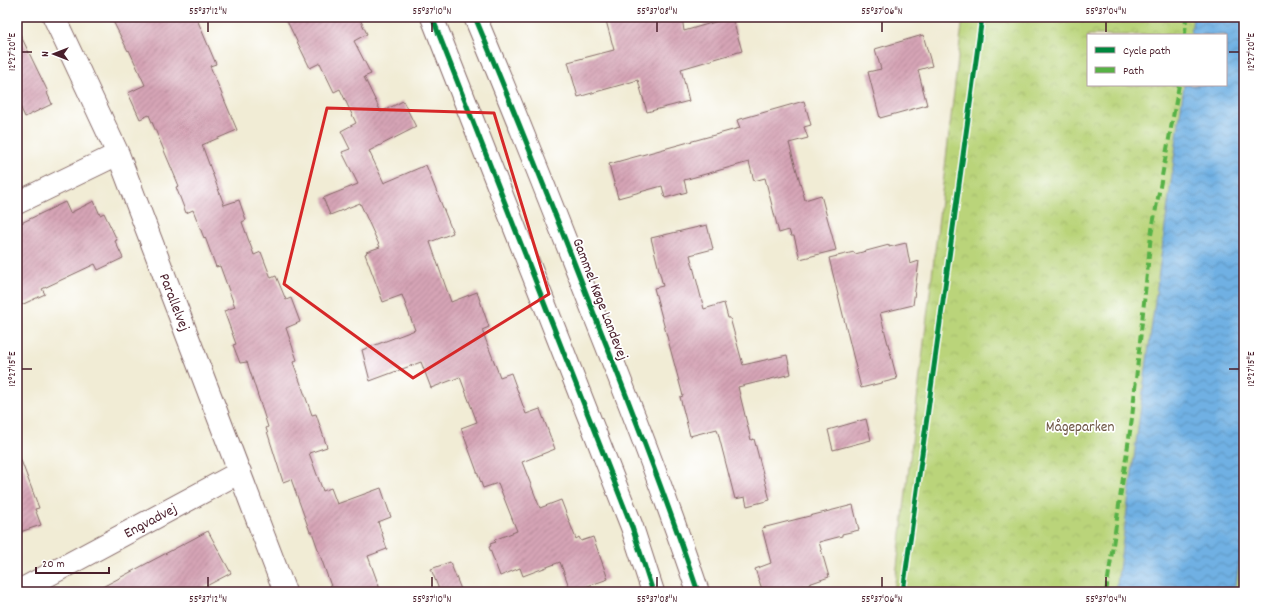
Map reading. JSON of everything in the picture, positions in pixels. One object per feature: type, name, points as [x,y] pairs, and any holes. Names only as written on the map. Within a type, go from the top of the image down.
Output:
[{"type":"main road","name":"Parallelvej","points":[[54,17],[118,154],[285,592]]},
{"type":"main road","points":[[432,17],[632,527],[653,592]]},
{"type":"main road","name":"Gammel Køge Landevej","points":[[475,17],[536,165],[630,404],[674,521],[698,592]]},
{"type":"main road","points":[[17,203],[118,154]]},
{"type":"main road","name":"Engvadvej","points":[[17,592],[240,472]]},
{"type":"highlighted area","points":[[327,108],[494,113],[549,294],[413,378],[284,284]]},
{"type":"green space","name":"Mågeparken","points":[[963,17],[1244,17],[1244,592],[894,592]]},
{"type":"water","points":[[1193,17],[1244,17],[1244,527],[1235,592],[1116,592],[1184,86],[1227,86],[1227,34],[1191,34]]},
{"type":"building","points":[[111,17],[196,17],[216,64],[210,66],[237,130],[202,145],[224,205],[239,200],[246,220],[242,222],[254,255],[261,252],[271,278],[276,276],[286,300],[291,298],[300,322],[286,328],[297,360],[293,362],[312,415],[316,414],[327,447],[309,453],[323,491],[331,488],[337,504],[381,488],[391,517],[378,522],[387,549],[368,556],[381,592],[333,592],[312,532],[310,532],[291,479],[283,482],[266,428],[268,427],[247,362],[240,363],[233,345],[236,344],[224,311],[235,307],[220,266],[216,267],[193,210],[186,213],[176,187],[179,186],[149,115],[140,119],[128,93],[145,85],[129,50],[128,51]]},
{"type":"building","points":[[285,17],[359,17],[367,34],[354,41],[371,74],[364,77],[381,112],[403,101],[416,127],[369,151],[384,183],[426,165],[453,233],[430,242],[451,302],[477,292],[489,327],[482,330],[500,377],[511,373],[526,414],[540,409],[555,449],[522,462],[540,508],[561,500],[576,539],[579,537],[581,541],[593,537],[608,579],[571,592],[560,562],[523,576],[520,568],[500,576],[489,547],[491,546],[490,544],[496,542],[494,540],[517,531],[498,483],[483,488],[461,428],[477,422],[460,377],[431,388],[421,362],[370,381],[362,350],[415,330],[402,295],[383,302],[365,254],[367,253],[366,252],[380,247],[360,203],[330,215],[323,198],[358,184],[342,152],[350,149],[341,131],[356,123],[340,89],[334,92],[320,63],[310,68]]},
{"type":"building","points":[[605,17],[682,17],[684,31],[732,17],[742,51],[681,69],[689,101],[647,112],[638,80],[578,97],[568,62],[614,50]]},
{"type":"building","points":[[17,28],[48,92],[47,93],[52,104],[25,117],[17,100]]},
{"type":"building","points":[[923,35],[932,66],[918,70],[927,105],[880,118],[868,72],[881,69],[875,49]]},
{"type":"building","points":[[804,101],[811,125],[804,127],[808,138],[789,143],[805,200],[821,195],[836,250],[800,259],[794,236],[791,236],[789,230],[779,233],[765,178],[754,181],[749,162],[684,180],[687,192],[665,198],[662,186],[618,198],[609,164],[740,128],[737,120]]},
{"type":"building","points":[[94,201],[100,215],[104,213],[117,240],[115,241],[123,258],[98,270],[95,264],[42,289],[45,294],[17,307],[17,225],[65,202],[70,213]]},
{"type":"building","points":[[707,225],[713,249],[690,255],[704,309],[724,303],[728,318],[730,318],[743,365],[787,355],[791,374],[738,387],[751,440],[754,439],[770,500],[747,506],[745,497],[735,499],[717,429],[690,436],[680,397],[683,396],[654,288],[663,286],[651,238]]},
{"type":"building","points":[[906,243],[910,264],[919,261],[913,305],[880,313],[897,379],[861,388],[829,258],[854,252],[855,254],[889,245],[889,247]]},
{"type":"building","points":[[866,419],[871,440],[833,450],[828,430]]},
{"type":"building","points":[[17,455],[19,455],[39,508],[35,509],[41,525],[17,533]]},
{"type":"building","points":[[853,505],[859,530],[819,542],[829,577],[786,592],[763,592],[755,569],[771,563],[762,528]]},
{"type":"building","points":[[208,531],[231,573],[195,592],[93,592]]},
{"type":"building","points":[[450,562],[462,592],[440,592],[431,569]]},
{"type":"marked path","points":[[1185,34],[1186,17]]},
{"type":"marked path","points":[[1106,592],[1132,418],[1151,235],[1179,86]]},
{"type":"cycle path","points":[[432,17],[632,527],[653,592]]},
{"type":"cycle path","points":[[475,17],[537,168],[623,387],[662,489],[698,592]]},
{"type":"cycle path","points":[[903,592],[982,17]]}]
